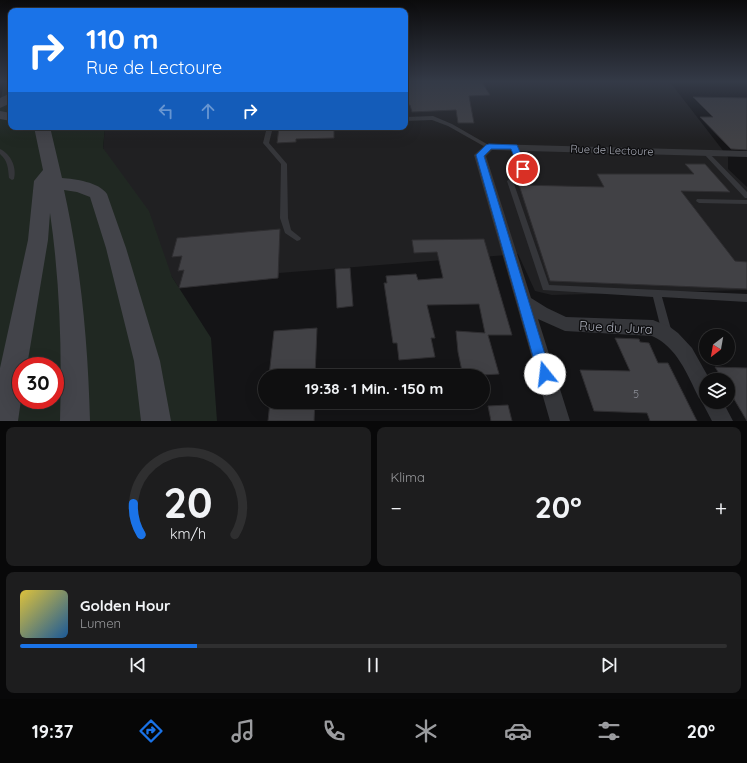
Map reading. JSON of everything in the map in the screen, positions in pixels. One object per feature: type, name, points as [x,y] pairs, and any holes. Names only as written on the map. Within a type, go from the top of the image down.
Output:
[{"type":"main road","points":[[43,130],[63,231],[73,326],[75,421]]},
{"type":"main road","points":[[3,421],[38,240],[43,181],[53,177],[86,188],[98,194],[116,248],[146,361],[156,421]]},
{"type":"street","name":"Rue de Lectoure","points":[[484,151],[514,147],[747,154]]},
{"type":"street","points":[[484,151],[524,301],[560,421]]},
{"type":"street","name":"Rue du Jura","points":[[524,301],[541,313],[565,324],[653,328],[667,333],[679,343],[699,379]]},
{"type":"street","points":[[716,409],[723,421]]},
{"type":"lane","points":[[408,119],[433,118],[450,125],[484,151]]},
{"type":"lane","points":[[269,130],[266,142],[284,164],[284,218],[288,231],[297,238]]},
{"type":"lane","points":[[514,147],[523,169],[510,181],[546,288],[747,298]]},
{"type":"lane","points":[[0,151],[7,156],[11,164],[12,178]]},
{"type":"lane","points":[[706,153],[747,196]]},
{"type":"lane","points":[[698,201],[747,202]]},
{"type":"lane","points":[[656,294],[667,333]]},
{"type":"shaded area","points":[[0,102],[8,102],[8,130],[105,130],[103,148],[149,211],[172,277],[211,338],[217,421],[0,421]]},
{"type":"shaded area","points":[[408,102],[685,102],[728,157],[728,169],[747,187],[747,290],[552,295],[535,291],[518,254],[279,273],[278,278],[179,288],[103,148],[105,130],[408,130]]},
{"type":"building","points":[[408,102],[470,102],[474,123],[458,123],[456,110],[412,112],[410,105],[408,105]]},
{"type":"building","points":[[698,102],[747,102],[747,150],[731,149],[700,117],[713,117]]},
{"type":"building","points":[[279,130],[334,130],[334,138],[296,139],[296,142],[277,143]]},
{"type":"building","points":[[685,164],[705,164],[730,192],[681,191],[735,261],[747,262],[747,289],[550,281],[519,185],[604,187],[597,174],[694,174]]},
{"type":"building","points":[[280,229],[278,278],[179,288],[184,270],[178,271],[182,256],[172,257],[177,238]]},
{"type":"building","points":[[484,239],[512,335],[488,335],[499,374],[490,374],[490,369],[462,369],[456,331],[485,333],[479,304],[427,305],[435,338],[431,338],[435,357],[399,360],[397,343],[393,343],[384,283],[387,283],[386,276],[416,274],[418,280],[443,278],[437,252],[414,253],[412,240]]},
{"type":"building","points":[[350,268],[353,306],[337,308],[335,269]]},
{"type":"building","points":[[317,328],[315,369],[270,369],[274,331]]},
{"type":"building","points":[[615,338],[639,339],[640,342],[649,343],[658,363],[668,363],[697,421],[650,421],[647,413],[594,411],[580,370],[630,371]]},
{"type":"building","points":[[715,367],[747,368],[747,421],[735,401],[735,373],[719,373]]},
{"type":"building","points":[[508,405],[512,421],[491,421],[489,409],[490,409],[490,406]]},
{"type":"building","points":[[269,409],[315,409],[314,421],[268,421]]},
{"type":"route","points":[[523,169],[514,147],[489,146],[480,155],[545,374]]}]
